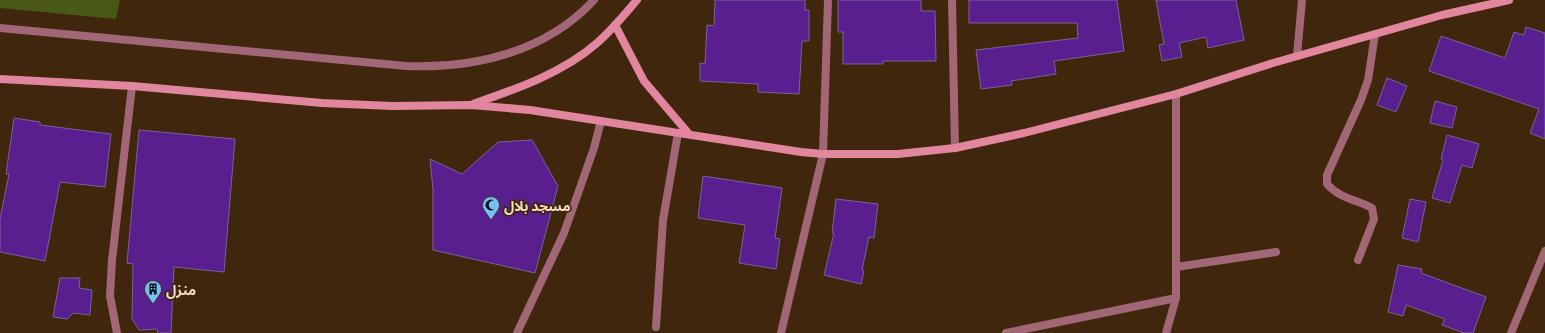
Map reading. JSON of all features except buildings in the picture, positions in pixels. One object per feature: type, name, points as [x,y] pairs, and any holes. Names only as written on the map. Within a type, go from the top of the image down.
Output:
[{"type":"main road","points":[[471,105],[514,90],[566,64],[597,43],[637,0]]},
{"type":"main road","points":[[0,79],[132,86],[322,103],[392,106],[471,105],[530,110],[801,152],[824,154],[898,154],[955,148],[1024,133],[1176,94],[1297,56],[1442,14],[1509,0]]},
{"type":"main road","points":[[615,25],[644,81],[689,134]]},
{"type":"street","points":[[0,28],[398,65],[436,67],[487,60],[522,48],[555,31],[594,0]]},
{"type":"street","points":[[781,333],[824,154],[828,0]]},
{"type":"street","points":[[952,0],[955,148]]},
{"type":"street","points":[[1297,56],[1302,0]]},
{"type":"street","points":[[1358,260],[1374,219],[1372,208],[1347,198],[1331,189],[1327,184],[1327,175],[1361,100],[1368,80],[1375,34]]},
{"type":"street","points":[[117,333],[110,296],[132,86]]},
{"type":"street","points":[[1166,333],[1176,298],[1176,94]]},
{"type":"street","points":[[517,333],[564,233],[594,148],[601,121]]},
{"type":"street","points":[[656,327],[663,220],[678,133]]},
{"type":"street","points":[[1511,333],[1545,251]]},
{"type":"street","points":[[1176,267],[1276,252]]},
{"type":"street","points":[[1006,333],[1176,298]]},
{"type":"green space","points":[[0,0],[120,0],[116,19],[0,8]]},
{"type":"place","name":"مسجد بلال","points":[[491,220]]},
{"type":"place","name":"منزل","points":[[153,304]]}]
